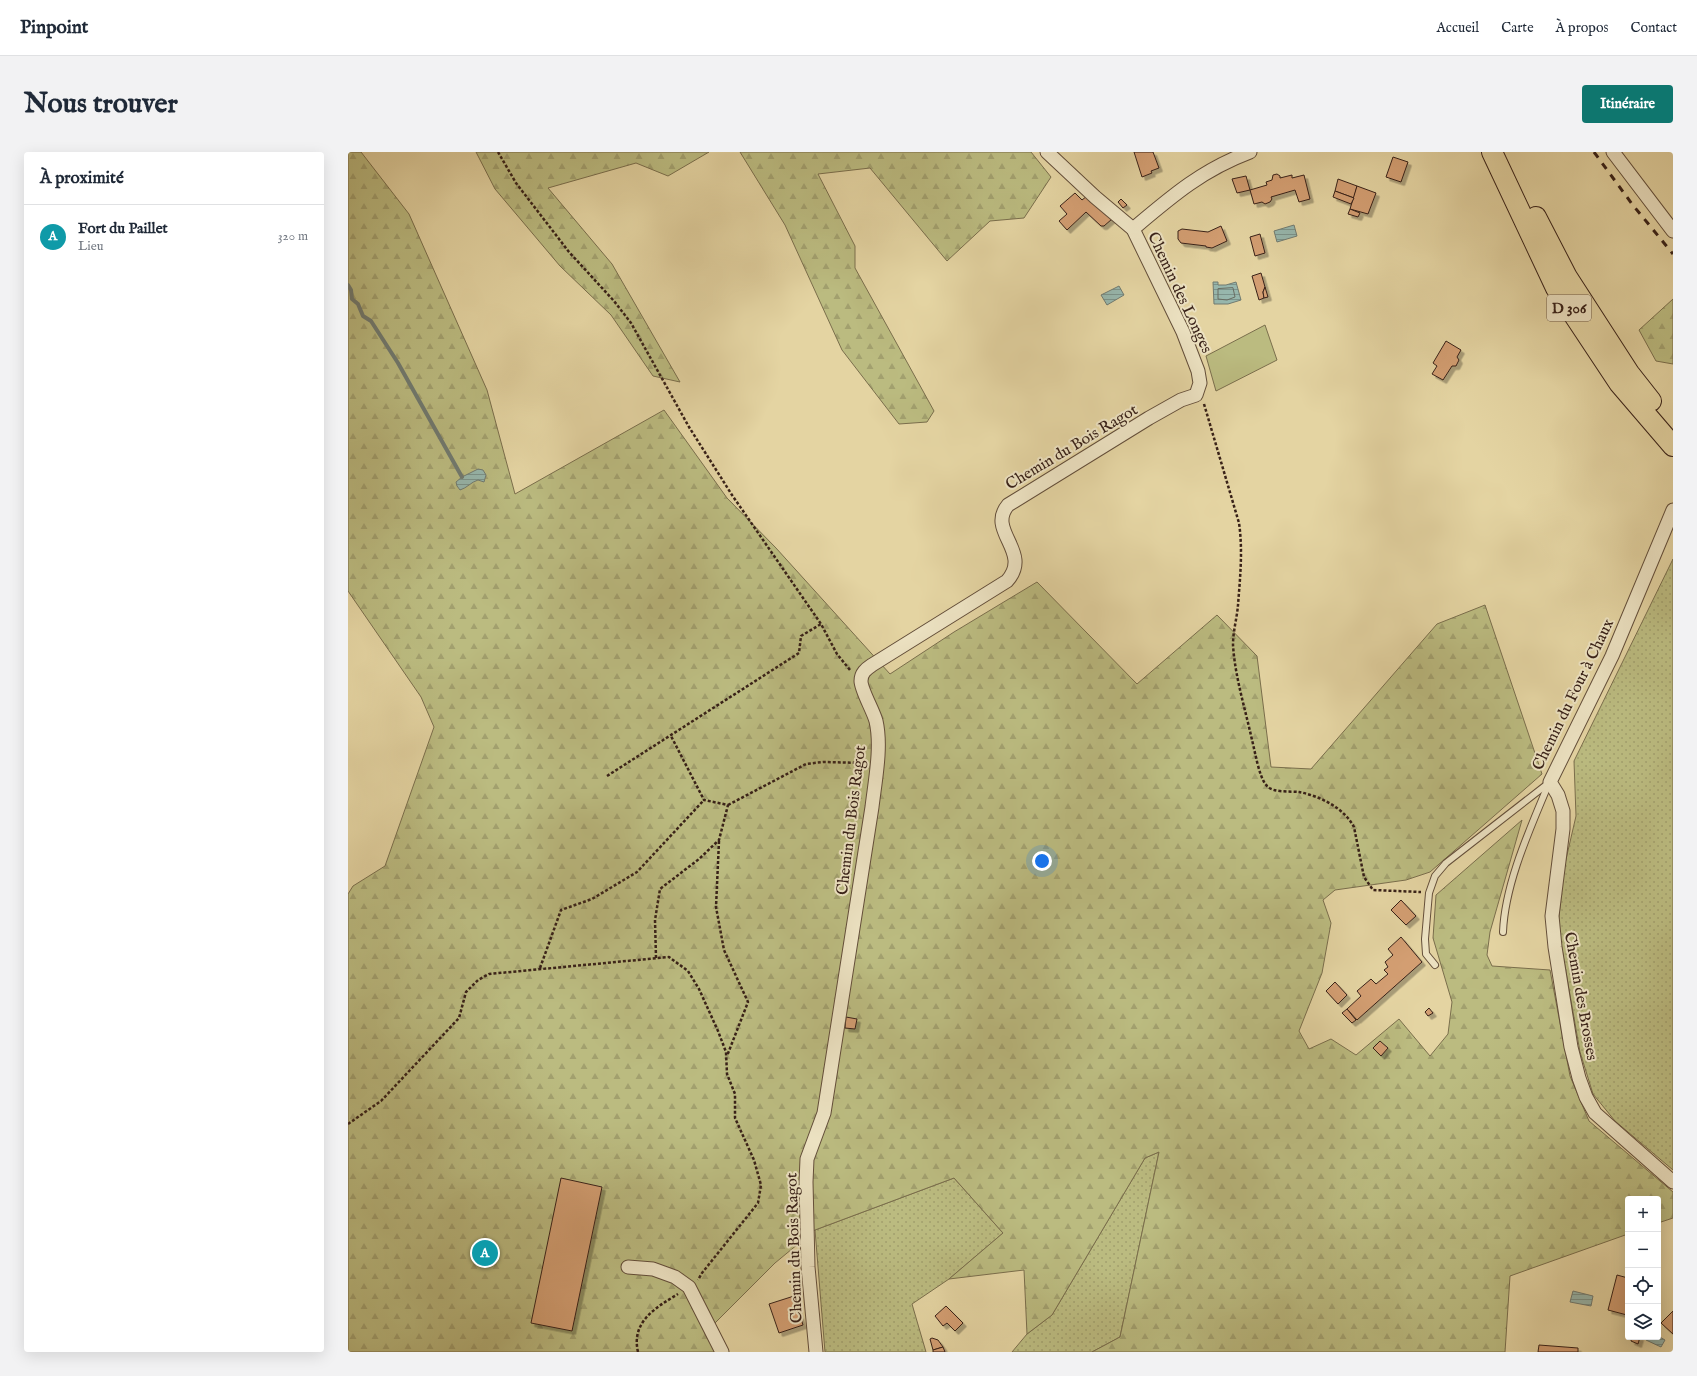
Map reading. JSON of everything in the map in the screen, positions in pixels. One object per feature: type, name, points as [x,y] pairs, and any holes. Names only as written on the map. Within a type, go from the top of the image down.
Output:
[{"type":"main road","name":"D 306","points":[[1492,152],[1556,288],[1618,383],[1673,446]]},
{"type":"main road","name":"D 306","points":[[1505,152],[1514,174],[1568,277],[1629,373],[1673,428]]},
{"type":"street","name":"Chemin des Longes","points":[[1047,152],[1095,197],[1133,229],[1182,332],[1198,371],[1200,389]]},
{"type":"street","points":[[1133,229],[1160,205],[1196,178],[1229,160],[1250,152]]},
{"type":"street","points":[[1613,152],[1673,231]]},
{"type":"street","name":"Chemin du Bois Ragot","points":[[816,1352],[808,1267],[807,1159],[824,1113],[861,884],[877,764],[878,734],[876,723],[861,682],[863,672],[872,664],[1007,581],[1011,576],[1016,563],[1015,555],[1001,523],[1004,510],[1008,505],[1149,418],[1181,400],[1196,395],[1200,389]]},
{"type":"street","name":"Chemin du Four à Chaux","points":[[1550,782],[1612,656],[1673,510]]},
{"type":"street","name":"Chemin des Brosses","points":[[1550,782],[1558,794],[1563,811],[1563,829],[1552,916],[1555,947],[1571,1047],[1579,1078],[1586,1097],[1595,1113],[1673,1182]]},
{"type":"street","points":[[628,1267],[653,1269],[675,1277],[689,1287],[722,1352]]},
{"type":"lane","name":"Chemin du Four à Chaux","points":[[1435,965],[1426,954],[1425,939],[1429,893],[1435,876],[1446,863],[1550,782]]},
{"type":"lane","points":[[1503,932],[1509,892],[1531,828],[1550,782]]},
{"type":"path","points":[[498,152],[516,182],[569,252],[598,283],[631,323],[689,427],[732,495],[821,624],[837,654],[861,682]]},
{"type":"path","points":[[1200,389],[1239,523],[1241,542],[1238,600],[1233,643],[1236,671],[1258,762],[1265,783],[1267,787],[1272,789],[1303,793],[1324,801],[1334,806],[1350,820],[1354,827],[1364,877],[1373,890],[1429,893]]},
{"type":"path","points":[[607,776],[799,653],[801,636],[821,624]]},
{"type":"path","points":[[671,736],[704,800],[728,806],[806,764],[823,762],[877,764]]},
{"type":"path","points":[[540,968],[561,910],[592,899],[637,872],[704,800]]},
{"type":"path","points":[[726,1058],[748,1002],[724,950],[716,907],[719,840],[728,806]]},
{"type":"path","points":[[656,958],[654,920],[660,889],[699,859],[719,840]]},
{"type":"path","points":[[348,1124],[380,1101],[459,1018],[466,992],[478,980],[489,974],[669,957],[688,971],[699,989],[726,1052],[727,1074],[735,1094],[735,1118],[754,1160],[761,1186],[758,1202],[702,1273],[696,1284],[660,1305],[643,1321],[637,1330],[636,1341],[638,1352]]},
{"type":"green space","points":[[348,152],[361,152],[409,214],[487,390],[515,494],[664,410],[727,498],[776,548],[890,674],[954,632],[1037,582],[1137,684],[1217,615],[1257,656],[1271,767],[1311,769],[1437,624],[1485,605],[1542,774],[1430,872],[1406,880],[1335,890],[1323,900],[1331,923],[1322,973],[1299,1031],[1309,1049],[1331,1039],[1356,1055],[1399,1019],[1430,1056],[1448,1034],[1452,1002],[1433,938],[1436,895],[1522,820],[1490,932],[1487,955],[1492,966],[1550,970],[1570,1076],[1589,1121],[1673,1192],[1673,1218],[1661,1222],[1661,1196],[1625,1196],[1625,1235],[1510,1276],[1505,1352],[1092,1352],[1120,1337],[1159,1152],[1145,1158],[1052,1315],[1027,1334],[1024,1270],[949,1279],[1003,1233],[954,1178],[815,1230],[775,1263],[705,1333],[715,1352],[348,1352],[348,894],[353,886],[385,866],[434,727],[421,697],[348,591]]},
{"type":"green space","points":[[476,152],[709,152],[668,176],[636,163],[548,188],[612,264],[680,382],[653,376],[611,315],[560,266],[495,189]]},
{"type":"green space","points":[[740,152],[1031,152],[1051,177],[1024,218],[990,221],[947,261],[870,168],[818,174],[855,246],[855,268],[934,411],[927,422],[899,424],[842,350],[785,225]]},
{"type":"green space","points":[[1673,299],[1673,364],[1656,361],[1639,330]]},
{"type":"green space","points":[[1265,325],[1277,360],[1216,391],[1206,356]]},
{"type":"green space","points":[[1673,559],[1673,1170],[1615,1121],[1593,1094],[1580,1052],[1558,926],[1564,868],[1576,816],[1574,761]]},
{"type":"green space","points":[[1159,1152],[1120,1337],[1092,1352],[1012,1352],[1027,1334],[1052,1315],[1145,1158]]},
{"type":"green space","points":[[954,1178],[1003,1233],[949,1279],[912,1304],[926,1352],[825,1352],[815,1230]]},
{"type":"water","points":[[1294,225],[1297,236],[1277,242],[1274,231]]},
{"type":"water","points":[[1213,282],[1218,282],[1218,285],[1226,285],[1236,282],[1241,300],[1228,304],[1214,304]]},
{"type":"water","points":[[1119,286],[1124,295],[1107,305],[1101,295]]},
{"type":"water","points":[[478,469],[483,470],[486,475],[484,482],[478,480],[460,490],[456,482],[462,477]]},
{"type":"water","points":[[1573,1291],[1593,1296],[1591,1306],[1570,1302]]},
{"type":"water","points":[[1661,1338],[1665,1340],[1661,1347],[1646,1340],[1661,1340]]},
{"type":"building","points":[[1134,152],[1153,152],[1159,168],[1142,177]]},
{"type":"building","points":[[1393,157],[1408,162],[1401,182],[1386,177]]},
{"type":"building","points":[[1277,174],[1280,178],[1292,175],[1292,178],[1304,175],[1310,199],[1299,202],[1295,190],[1271,197],[1272,199],[1270,202],[1265,204],[1262,202],[1254,204],[1250,190],[1267,185],[1266,182],[1272,180],[1273,175]]},
{"type":"building","points":[[1246,176],[1250,190],[1237,193],[1232,179]]},
{"type":"building","points":[[1338,179],[1357,186],[1354,198],[1335,191]]},
{"type":"building","points":[[1357,186],[1376,193],[1368,214],[1350,209]]},
{"type":"building","points":[[1335,191],[1354,198],[1351,204],[1333,197]]},
{"type":"building","points":[[1075,193],[1082,200],[1087,196],[1112,219],[1104,226],[1101,226],[1086,212],[1067,230],[1059,221],[1067,214],[1060,206]]},
{"type":"building","points":[[1121,199],[1127,205],[1123,208],[1118,202]]},
{"type":"building","points":[[1350,209],[1360,213],[1358,217],[1348,214]]},
{"type":"building","points":[[1221,226],[1227,241],[1212,248],[1181,243],[1178,239],[1178,231],[1182,229],[1208,232]]},
{"type":"building","points":[[1260,234],[1265,253],[1255,256],[1250,237]]},
{"type":"building","points":[[1261,273],[1265,287],[1263,292],[1264,298],[1259,300],[1252,276]]},
{"type":"building","points":[[1265,287],[1268,297],[1264,298],[1263,292]]},
{"type":"building","points":[[1446,341],[1461,350],[1457,357],[1459,360],[1456,366],[1452,366],[1443,380],[1432,374],[1437,366],[1433,363]]},
{"type":"building","points":[[1401,900],[1416,916],[1406,925],[1391,910]]},
{"type":"building","points":[[1401,937],[1422,962],[1357,1020],[1347,1009],[1361,996],[1357,991],[1371,979],[1376,984],[1388,974],[1384,970],[1388,967],[1385,962],[1393,955],[1388,949]]},
{"type":"building","points":[[1335,982],[1347,995],[1338,1004],[1326,991]]},
{"type":"building","points":[[1429,1008],[1433,1013],[1428,1016],[1425,1012]]},
{"type":"building","points":[[1347,1009],[1356,1020],[1352,1023],[1342,1013]]},
{"type":"building","points":[[846,1017],[857,1019],[855,1029],[845,1028]]},
{"type":"building","points":[[1380,1041],[1388,1048],[1381,1056],[1373,1048]]},
{"type":"building","points":[[561,1178],[602,1187],[572,1331],[531,1323]]},
{"type":"building","points":[[1617,1275],[1625,1277],[1625,1314],[1608,1310]]},
{"type":"building","points":[[794,1296],[803,1325],[779,1333],[769,1304]]},
{"type":"building","points":[[946,1306],[963,1323],[955,1331],[947,1323],[943,1326],[935,1316]]},
{"type":"building","points":[[1673,1311],[1673,1334],[1661,1323]]},
{"type":"building","points":[[932,1338],[938,1340],[943,1347],[933,1350],[930,1339]]},
{"type":"building","points":[[1631,1340],[1639,1340],[1638,1344]]},
{"type":"building","points":[[1539,1345],[1578,1348],[1578,1352],[1538,1352]]},
{"type":"building","points":[[943,1347],[945,1352],[933,1352],[933,1350]]},
{"type":"waterway","points":[[348,285],[351,290],[352,299],[358,304],[363,316],[371,321],[398,363],[462,477]]},
{"type":"railway","points":[[1594,152],[1632,204],[1673,254]]},
{"type":"place","name":"Fort du Paillet","points":[[485,1253]]}]
